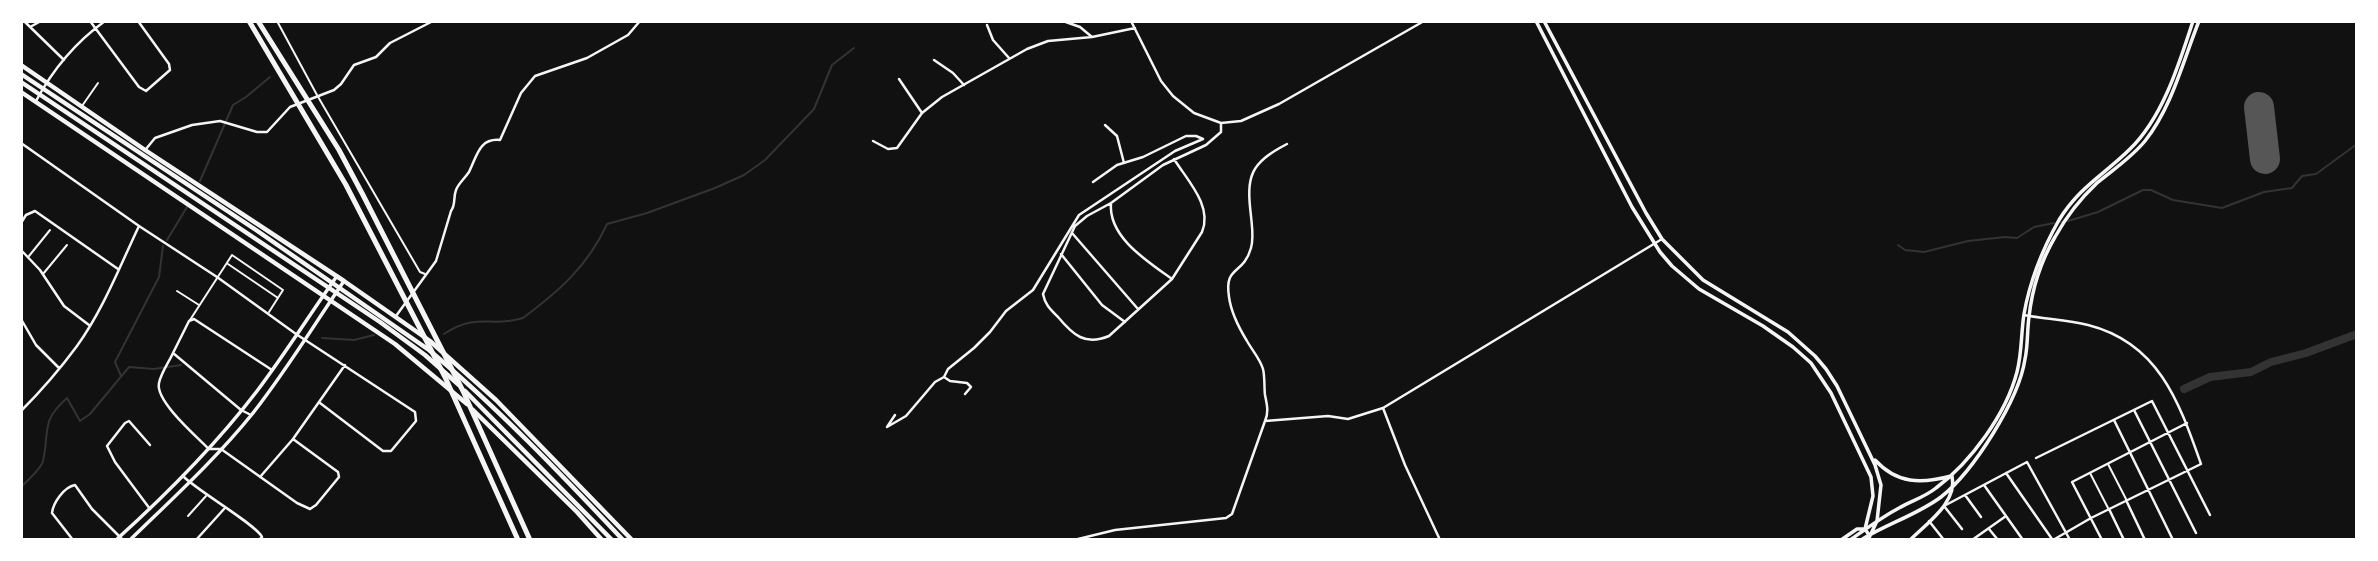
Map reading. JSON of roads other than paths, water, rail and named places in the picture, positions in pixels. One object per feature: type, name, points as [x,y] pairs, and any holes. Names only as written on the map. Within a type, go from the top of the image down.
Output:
[{"type":"highway","points":[[249,21],[346,185],[445,377],[518,540]]},
{"type":"highway","points":[[258,21],[332,139],[363,195],[463,391],[530,540]]},
{"type":"main road","points":[[21,65],[430,341],[496,400],[632,540]]},
{"type":"main road","points":[[21,74],[331,285]]},
{"type":"main road","points":[[21,82],[429,350],[456,372],[563,476],[623,540]]},
{"type":"main road","points":[[21,92],[395,344],[462,399],[602,540]]},
{"type":"main road","points":[[339,290],[451,377],[611,540]]},
{"type":"street","points":[[21,29],[27,24],[41,21]]},
{"type":"street","points":[[90,21],[146,91],[170,70],[169,64],[138,21]]},
{"type":"street","points":[[36,102],[64,60],[105,21]]},
{"type":"street","points":[[145,150],[155,138],[192,125],[223,122],[257,132],[267,132],[290,107],[334,90],[341,85],[354,65],[376,57],[390,43],[433,21]]},
{"type":"street","points":[[396,316],[436,261],[455,205],[455,191],[468,173],[482,144],[491,139],[500,140],[527,84],[535,76],[587,58],[628,35],[640,21]]},
{"type":"street","points":[[1062,21],[1080,27],[1092,37]]},
{"type":"street","points":[[1131,21],[1161,81],[1174,96],[1194,113],[1221,123],[1241,121],[1279,104],[1424,21]]},
{"type":"street","points":[[1536,21],[1632,207],[1654,244],[1672,266],[1699,289],[1777,335],[1811,363],[1831,393],[1871,477],[1871,507],[1865,530],[1869,539]]},
{"type":"street","points":[[1544,21],[1662,239],[1703,280],[1788,332],[1815,356],[1837,386],[1881,485],[1877,521],[1869,539]]},
{"type":"street","points":[[1850,540],[1877,521],[1934,490],[1952,476],[1974,452],[2008,399],[2017,371],[2034,272],[2062,216],[2093,179],[2130,150],[2155,118],[2193,21]]},
{"type":"street","points":[[1944,506],[1954,485],[1980,451],[2012,399],[2025,360],[2026,316],[2035,282],[2054,239],[2078,203],[2138,150],[2158,123],[2199,21]]},
{"type":"street","points":[[27,24],[64,60]]},
{"type":"street","points":[[987,26],[993,40],[1009,58]]},
{"type":"street","points":[[873,141],[881,146],[897,148],[922,113],[942,97],[1009,58],[1048,41],[1092,37],[1135,28]]},
{"type":"street","points":[[934,60],[964,85]]},
{"type":"street","points":[[899,79],[922,113]]},
{"type":"street","points":[[1174,159],[1201,201],[1206,215],[1202,232],[1172,279],[1139,310],[1109,336],[1084,340],[1065,327],[1048,308],[1043,294],[1075,226],[1174,159],[1206,145],[1221,132],[1221,123]]},
{"type":"street","points":[[1105,125],[1117,136],[1124,163]]},
{"type":"street","points":[[895,415],[887,427],[906,416],[934,382],[944,377],[948,369],[974,348],[1006,311],[1033,290],[1079,215],[1175,151],[1203,139],[1186,136],[1143,158],[1117,165],[1093,182]]},
{"type":"street","points":[[21,143],[296,334],[415,412],[416,421],[391,451],[383,451],[320,403]]},
{"type":"street","points":[[1074,540],[1115,530],[1226,518],[1232,514],[1268,414],[1263,369],[1234,316],[1227,279],[1231,272],[1247,260],[1252,244],[1248,190],[1250,177],[1257,163],[1287,144]]},
{"type":"street","points":[[1111,203],[1110,215],[1132,248],[1172,279]]},
{"type":"street","points":[[21,223],[26,215],[35,211],[118,268]]},
{"type":"street","points":[[22,410],[59,368],[89,326],[139,226]]},
{"type":"street","points":[[1072,233],[1139,310]]},
{"type":"street","points":[[1265,421],[1328,416],[1348,419],[1383,408],[1662,239]]},
{"type":"street","points":[[21,250],[43,274],[64,306],[89,326]]},
{"type":"street","points":[[1061,254],[1102,306],[1125,322]]},
{"type":"street","points":[[73,540],[52,513],[52,508],[70,486],[75,485],[92,509],[120,539],[209,449],[272,370],[337,276]]},
{"type":"street","points":[[130,540],[251,415],[344,281]]},
{"type":"street","points":[[2006,473],[2053,540],[2126,500],[2201,464],[2186,423],[2163,375],[2133,346],[2096,328],[2026,316]]},
{"type":"street","points":[[21,319],[36,345],[59,368]]},
{"type":"street","points":[[272,370],[198,321],[189,321],[158,387],[160,394],[178,418],[209,449],[221,449],[310,509],[339,477],[338,472],[293,439]]},
{"type":"street","points":[[173,353],[241,410],[251,415]]},
{"type":"street","points":[[260,477],[293,439],[346,365]]},
{"type":"street","points":[[944,377],[950,381],[967,383],[971,387],[965,394]]},
{"type":"street","points":[[2036,458],[2152,401],[2210,515]]},
{"type":"street","points":[[1383,408],[1405,465],[1440,540]]},
{"type":"street","points":[[2134,410],[2196,533]]},
{"type":"street","points":[[2114,420],[2173,540]]},
{"type":"street","points":[[150,446],[129,421],[107,446],[115,462],[150,509]]},
{"type":"street","points":[[2102,540],[2072,482],[2186,423]]},
{"type":"street","points":[[1869,453],[1881,467],[1904,479],[1927,482],[1952,476]]},
{"type":"street","points":[[1910,540],[1944,506],[2027,462],[2070,540]]},
{"type":"street","points":[[1952,476],[1954,485]]},
{"type":"street","points":[[184,477],[224,509],[258,530],[262,537],[259,540]]},
{"type":"street","points":[[1861,540],[1869,539],[1932,503],[1954,485]]},
{"type":"street","points":[[1984,485],[2023,540]]},
{"type":"street","points":[[1965,495],[1981,517]]},
{"type":"street","points":[[2126,500],[2145,540]]},
{"type":"street","points":[[1944,506],[1962,529]]},
{"type":"street","points":[[1916,511],[1928,508],[1932,510],[1929,521]]},
{"type":"street","points":[[196,540],[224,509]]},
{"type":"street","points":[[2109,509],[2124,540]]},
{"type":"street","points":[[1972,540],[2006,516]]},
{"type":"street","points":[[1929,521],[1944,540]]},
{"type":"street","points":[[1989,528],[1998,540]]},
{"type":"street","points":[[1841,540],[1857,529],[1865,530]]},
{"type":"lane","points":[[277,21],[396,233],[420,272],[426,274]]},
{"type":"lane","points":[[82,107],[98,83]]},
{"type":"lane","points":[[29,256],[50,230]]},
{"type":"lane","points":[[43,274],[67,245]]},
{"type":"lane","points":[[189,321],[232,255],[284,290],[268,313]]},
{"type":"lane","points":[[227,263],[278,298]]},
{"type":"lane","points":[[177,291],[200,306]]},
{"type":"lane","points":[[2108,464],[2126,500]]},
{"type":"lane","points":[[2090,473],[2109,509]]},
{"type":"lane","points":[[188,516],[207,495]]},
{"type":"waterway","points":[[444,334],[456,327],[475,322],[502,322],[523,318],[549,298],[582,265],[607,224],[647,213],[744,175],[765,160],[814,109],[832,65],[854,48]]},
{"type":"waterway","points":[[200,181],[233,105],[270,77]]},
{"type":"waterway","points":[[2068,221],[2098,212],[2143,190],[2151,190],[2173,200],[2222,208],[2264,192],[2292,188],[2302,176],[2316,174],[2357,144]]},
{"type":"waterway","points":[[167,240],[187,207]]},
{"type":"waterway","points":[[1898,245],[1905,250],[1924,252],[1968,241],[2017,238],[2034,227],[2054,223]]},
{"type":"waterway","points":[[121,376],[115,362],[159,277],[163,246]]},
{"type":"waterway","points":[[2184,389],[2210,377],[2251,372],[2271,362],[2306,353],[2357,334]]},
{"type":"waterway","points":[[322,338],[354,340],[374,335]]},
{"type":"waterway","points":[[21,487],[42,464],[49,420],[67,398],[80,421],[90,414],[129,367],[154,369],[181,365]]}]
